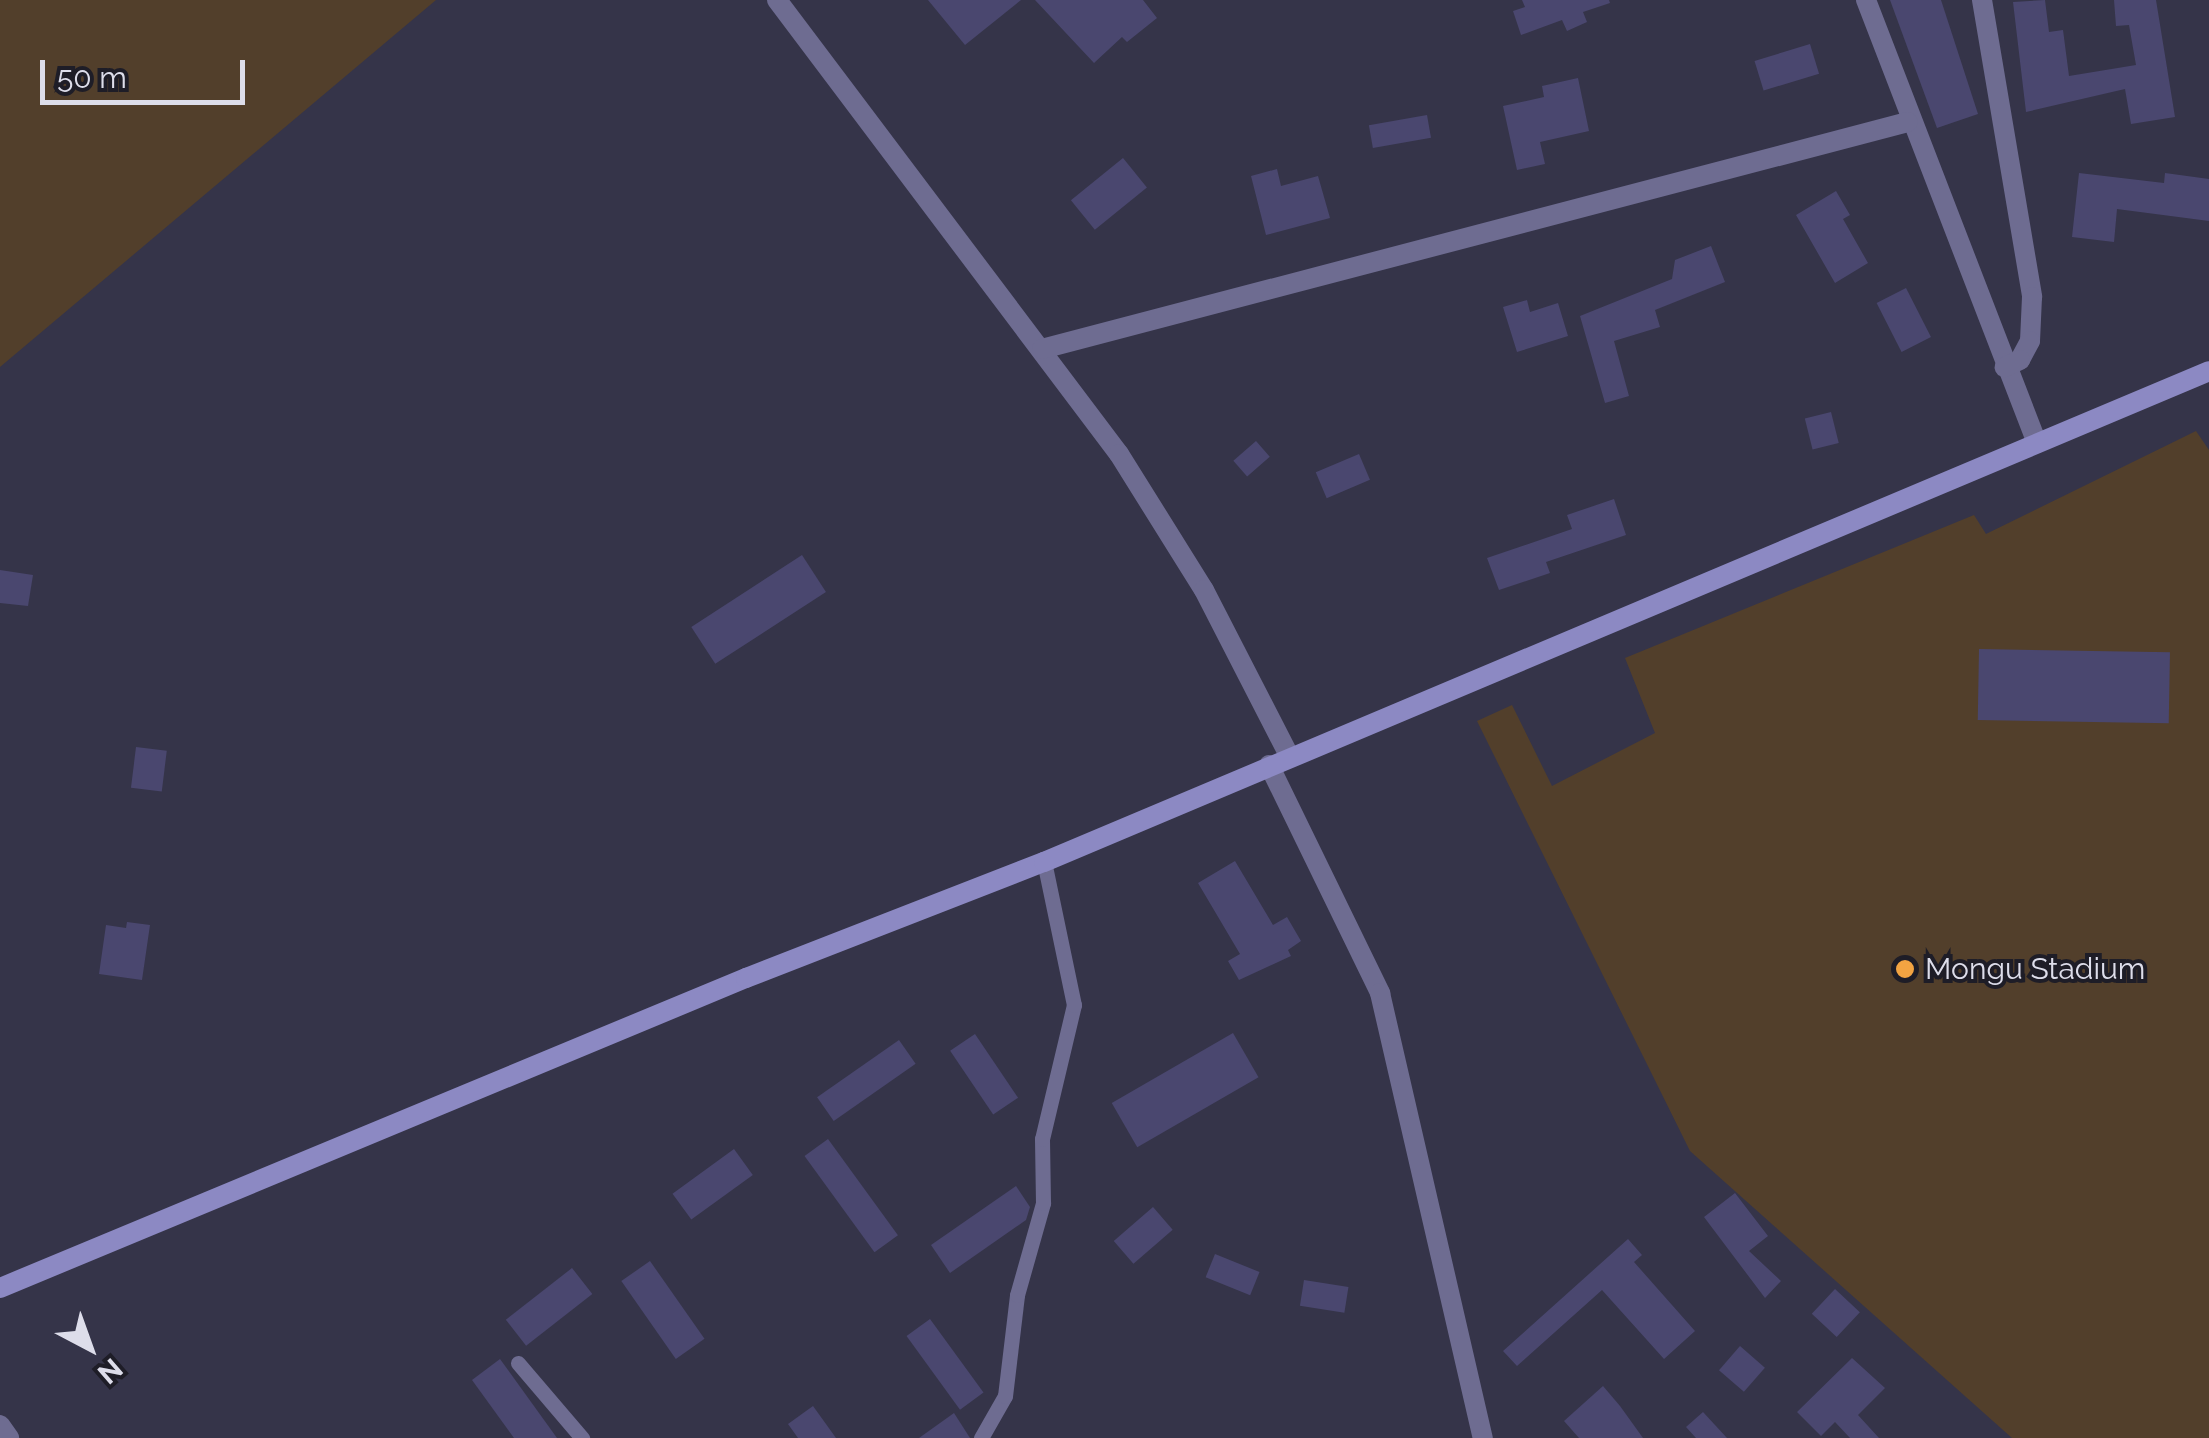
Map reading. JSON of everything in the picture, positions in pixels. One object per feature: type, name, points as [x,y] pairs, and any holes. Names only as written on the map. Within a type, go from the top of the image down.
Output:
[{"type":"street","points":[[777,0],[1119,454],[1204,590],[1290,757]]},
{"type":"street","points":[[1866,0],[1908,122],[2037,443]]},
{"type":"street","points":[[1982,0],[2032,297],[2030,341],[2020,360],[2004,367]]},
{"type":"street","points":[[1042,349],[1908,122]]},
{"type":"street","points":[[0,1288],[746,978],[1044,862],[2209,371]]},
{"type":"street","points":[[1269,765],[1380,992],[1484,1438]]},
{"type":"street","points":[[0,1424],[9,1438]]},
{"type":"lane","points":[[982,1438],[1005,1396],[1017,1295],[1044,1204],[1042,1139],[1074,1005],[1044,862]]},
{"type":"lane","points":[[518,1363],[582,1438]]},
{"type":"shaded area","points":[[0,0],[436,0],[0,367]]},
{"type":"shaded area","name":"Mongu Stadium","points":[[2196,431],[2209,450],[2209,1438],[2012,1438],[1690,1151],[1477,721],[1512,705],[1552,786],[1655,733],[1625,658],[1974,515],[1986,534]]},
{"type":"building","points":[[928,0],[1021,0],[965,45]]},
{"type":"building","points":[[1035,0],[1143,0],[1157,18],[1127,42],[1122,37],[1094,63]]},
{"type":"building","points":[[1522,0],[1610,3],[1583,12],[1587,22],[1567,31],[1562,20],[1521,35],[1513,11],[1525,7]]},
{"type":"building","points":[[1890,0],[1941,0],[1978,114],[1937,128]]},
{"type":"building","points":[[2045,0],[2049,32],[2063,30],[2069,76],[2136,65],[2129,25],[2116,26],[2114,0],[2156,0],[2175,117],[2131,124],[2125,89],[2026,112],[2013,2]]},
{"type":"building","points":[[1810,44],[1819,74],[1764,91],[1755,61]]},
{"type":"building","points":[[1578,78],[1589,131],[1540,142],[1545,164],[1517,170],[1503,106],[1544,97],[1542,86]]},
{"type":"building","points":[[1427,115],[1431,138],[1373,148],[1369,125]]},
{"type":"building","points":[[1123,158],[1147,188],[1095,230],[1071,200]]},
{"type":"building","points":[[1277,169],[1281,186],[1318,176],[1330,218],[1266,235],[1251,176]]},
{"type":"building","points":[[2079,173],[2164,183],[2165,173],[2209,179],[2209,221],[2117,209],[2114,242],[2072,237]]},
{"type":"building","points":[[1836,191],[1850,215],[1843,219],[1868,263],[1835,283],[1796,215]]},
{"type":"building","points":[[1711,246],[1725,282],[1655,310],[1660,327],[1614,341],[1629,396],[1605,403],[1580,316],[1672,279],[1675,260]]},
{"type":"building","points":[[1906,288],[1931,337],[1902,352],[1877,303]]},
{"type":"building","points":[[1527,300],[1530,312],[1558,303],[1568,336],[1517,352],[1503,307]]},
{"type":"building","points":[[1831,412],[1839,443],[1813,450],[1805,419]]},
{"type":"building","points":[[1256,441],[1270,457],[1247,477],[1233,461]]},
{"type":"building","points":[[1359,454],[1370,480],[1327,498],[1316,472]]},
{"type":"building","points":[[1614,499],[1626,535],[1546,562],[1550,573],[1499,590],[1487,558],[1572,529],[1567,515]]},
{"type":"building","points":[[802,555],[826,592],[715,664],[691,627]]},
{"type":"building","points":[[0,570],[33,575],[28,606],[0,603]]},
{"type":"building","points":[[1979,649],[2170,652],[2169,723],[1978,720]]},
{"type":"building","points":[[136,747],[167,751],[162,791],[131,788]]},
{"type":"building","points":[[1235,861],[1273,925],[1287,917],[1301,941],[1288,950],[1291,956],[1239,980],[1228,961],[1240,954],[1198,883]]},
{"type":"building","points":[[127,922],[150,925],[142,980],[99,974],[106,925],[126,928]]},
{"type":"building","points":[[1233,1033],[1258,1077],[1137,1147],[1112,1103]]},
{"type":"building","points":[[975,1034],[1018,1098],[993,1115],[950,1051]]},
{"type":"building","points":[[899,1040],[916,1064],[834,1121],[817,1097]]},
{"type":"building","points":[[828,1139],[898,1235],[874,1252],[805,1156]]},
{"type":"building","points":[[734,1149],[753,1175],[691,1220],[673,1194]]},
{"type":"building","points":[[1016,1186],[1030,1207],[1026,1220],[950,1273],[931,1245]]},
{"type":"building","points":[[1735,1193],[1768,1236],[1749,1251],[1781,1281],[1765,1298],[1704,1217]]},
{"type":"building","points":[[1153,1207],[1173,1230],[1133,1264],[1114,1241]]},
{"type":"building","points":[[1628,1239],[1642,1255],[1634,1262],[1695,1331],[1664,1359],[1602,1290],[1517,1366],[1503,1351]]},
{"type":"building","points":[[1215,1254],[1260,1272],[1250,1295],[1206,1277]]},
{"type":"building","points":[[650,1261],[704,1339],[676,1359],[621,1281]]},
{"type":"building","points":[[572,1268],[592,1294],[526,1346],[506,1320]]},
{"type":"building","points":[[1304,1280],[1348,1287],[1344,1313],[1300,1306]]},
{"type":"building","points":[[1835,1289],[1860,1312],[1837,1337],[1812,1314]]},
{"type":"building","points":[[930,1319],[983,1393],[960,1410],[907,1336]]},
{"type":"building","points":[[1740,1346],[1765,1368],[1744,1392],[1719,1370]]},
{"type":"building","points":[[1852,1358],[1885,1388],[1858,1415],[1879,1438],[1850,1438],[1835,1422],[1821,1436],[1797,1412]]},
{"type":"building","points":[[500,1359],[557,1438],[514,1438],[472,1380]]},
{"type":"building","points":[[1603,1386],[1643,1438],[1579,1438],[1564,1421]]},
{"type":"building","points":[[813,1406],[836,1438],[798,1438],[788,1424]]},
{"type":"building","points":[[1703,1412],[1727,1438],[1696,1438],[1686,1427]]},
{"type":"building","points":[[954,1413],[970,1438],[919,1438]]},
{"type":"place","name":"Mongu Stadium","points":[[1905,969]]}]
